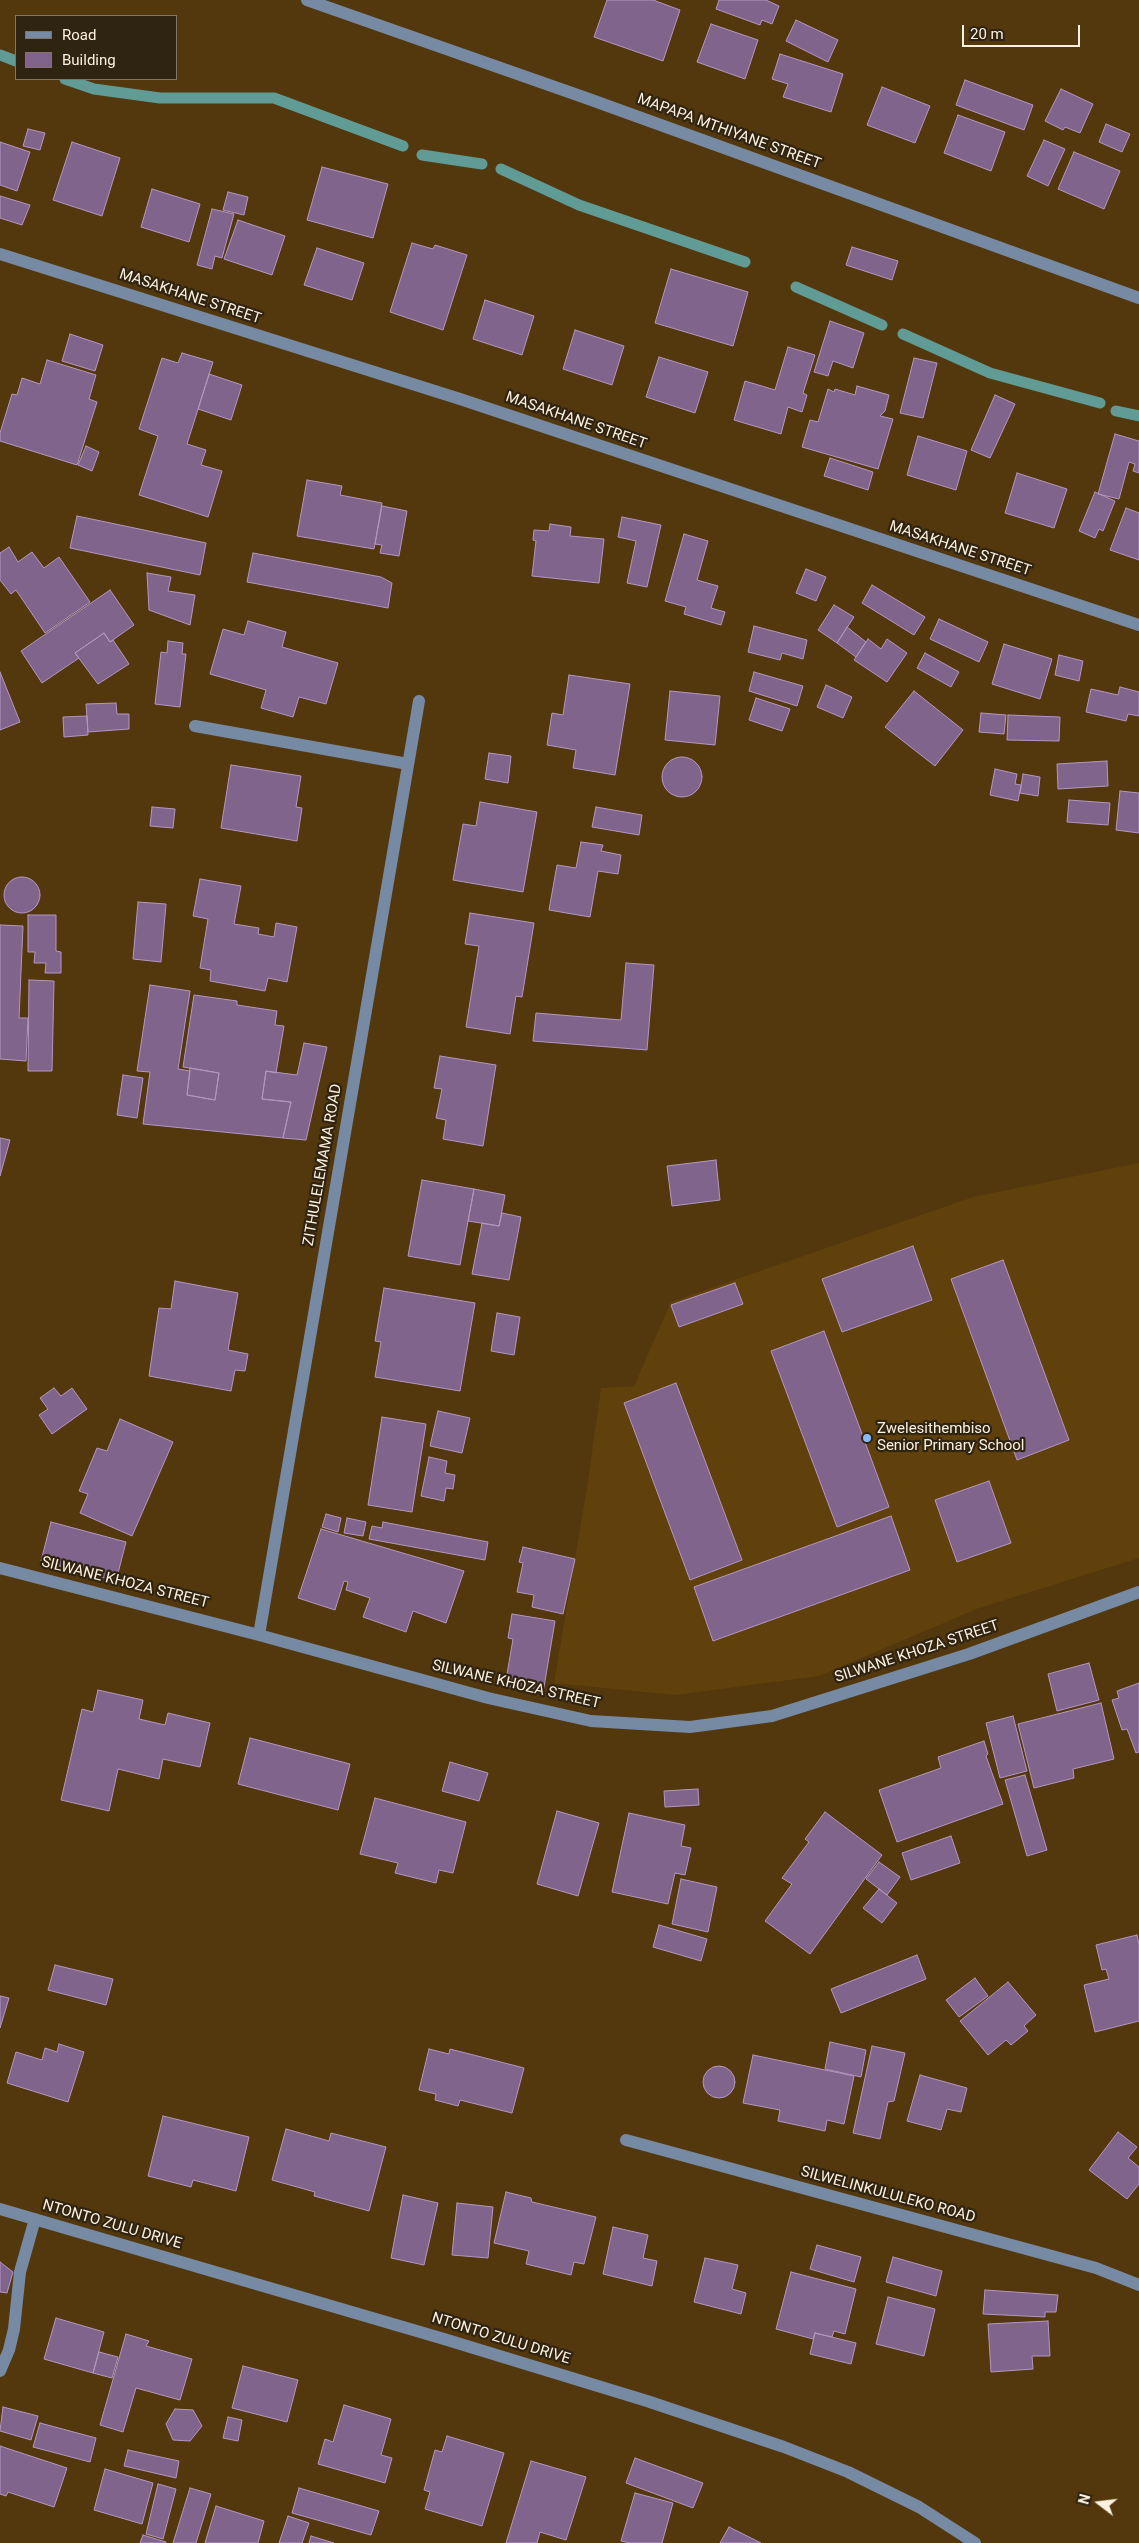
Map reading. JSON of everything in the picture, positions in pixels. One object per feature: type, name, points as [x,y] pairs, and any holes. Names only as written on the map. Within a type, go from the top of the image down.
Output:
[{"type":"street","name":"MAPAPA MTHIYANE STREET","points":[[307,0],[586,98],[1139,298]]},
{"type":"street","name":"MASAKHANE STREET","points":[[0,254],[460,399],[1139,625]]},
{"type":"street","name":"ZITHULELEMAMA ROAD","points":[[259,1635],[419,701]]},
{"type":"street","points":[[195,726],[408,764]]},
{"type":"street","name":"SILWANE KHOZA STREET","points":[[0,1568],[259,1635],[488,1698],[591,1721],[690,1727],[772,1716],[969,1654],[1139,1592]]},
{"type":"street","name":"SILWELINKULULEKO ROAD","points":[[626,2140],[1096,2268],[1139,2285]]},
{"type":"street","name":"NTONTO ZULU DRIVE","points":[[0,2210],[444,2339],[647,2401],[784,2447],[848,2472],[920,2507],[975,2543]]},
{"type":"street","points":[[0,2371],[9,2350],[14,2329],[20,2272],[34,2219]]},
{"type":"shaded area","name":"Zwelesithembiso Senior Primary School","points":[[1139,1163],[1139,1558],[979,1608],[819,1676],[675,1695],[554,1683],[587,1488],[601,1388],[634,1386],[671,1302],[973,1197]]},
{"type":"building","points":[[607,0],[653,0],[680,10],[663,61],[594,37]]},
{"type":"building","points":[[719,0],[766,0],[779,6],[772,24],[762,20],[760,25],[716,9]]},
{"type":"building","points":[[796,20],[838,40],[828,62],[786,41]]},
{"type":"building","points":[[711,24],[758,40],[745,79],[697,62]]},
{"type":"building","points":[[780,54],[843,74],[831,112],[783,97],[788,84],[772,79]]},
{"type":"building","points":[[965,80],[1033,105],[1024,130],[956,105]]},
{"type":"building","points":[[882,87],[930,106],[915,143],[867,125]]},
{"type":"building","points":[[1061,89],[1093,104],[1080,133],[1065,127],[1063,130],[1045,121]]},
{"type":"building","points":[[958,115],[1005,132],[991,171],[944,153]]},
{"type":"building","points":[[1106,124],[1130,134],[1122,152],[1099,142]]},
{"type":"building","points":[[28,129],[45,133],[40,150],[23,146]]},
{"type":"building","points":[[1044,140],[1065,149],[1048,186],[1027,176]]},
{"type":"building","points":[[0,142],[30,152],[17,191],[0,185]]},
{"type":"building","points":[[72,142],[120,158],[102,216],[53,200]]},
{"type":"building","points":[[1074,152],[1120,171],[1104,209],[1058,189]]},
{"type":"building","points":[[322,167],[388,184],[373,238],[307,220]]},
{"type":"building","points":[[152,189],[200,204],[189,242],[141,227]]},
{"type":"building","points":[[228,192],[248,197],[244,215],[223,210]]},
{"type":"building","points":[[0,196],[30,205],[22,225],[0,218]]},
{"type":"building","points":[[212,209],[234,214],[222,258],[215,256],[212,269],[197,265]]},
{"type":"building","points":[[238,220],[285,236],[272,275],[224,259]]},
{"type":"building","points":[[412,243],[433,249],[435,245],[467,255],[443,330],[390,312]]},
{"type":"building","points":[[852,247],[898,261],[892,280],[846,265]]},
{"type":"building","points":[[317,248],[364,263],[352,300],[304,285]]},
{"type":"building","points":[[671,269],[748,292],[733,346],[655,323]]},
{"type":"building","points":[[485,300],[534,316],[522,355],[473,339]]},
{"type":"building","points":[[830,321],[864,333],[853,368],[833,361],[828,376],[814,372]]},
{"type":"building","points":[[575,330],[624,346],[612,385],[563,369]]},
{"type":"building","points":[[70,334],[103,345],[95,371],[62,361]]},
{"type":"building","points":[[788,347],[815,355],[803,393],[807,395],[802,412],[788,407],[781,434],[734,420],[745,381],[775,390]]},
{"type":"building","points":[[182,353],[213,362],[187,444],[206,450],[201,465],[222,471],[208,517],[139,495],[158,436],[139,429],[162,358],[178,363]]},
{"type":"building","points":[[659,357],[708,372],[695,413],[646,397]]},
{"type":"building","points":[[914,358],[937,363],[923,418],[900,413]]},
{"type":"building","points":[[47,360],[96,375],[89,399],[97,402],[77,465],[0,441],[0,433],[12,394],[17,395],[22,378],[40,384]]},
{"type":"building","points":[[209,374],[242,385],[231,420],[198,409]]},
{"type":"building","points":[[857,386],[889,395],[885,411],[880,416],[893,419],[878,469],[802,447],[810,420],[818,422],[828,389],[834,392],[835,389],[855,395]]},
{"type":"building","points":[[995,395],[1015,404],[990,458],[971,450]]},
{"type":"building","points":[[1115,434],[1139,441],[1139,473],[1133,471],[1135,464],[1129,462],[1119,499],[1098,494]]},
{"type":"building","points":[[918,436],[967,451],[956,490],[907,475]]},
{"type":"building","points":[[86,446],[99,452],[92,471],[78,465]]},
{"type":"building","points":[[830,458],[873,472],[868,490],[824,476]]},
{"type":"building","points":[[1017,473],[1067,489],[1054,528],[1005,513]]},
{"type":"building","points":[[307,480],[342,486],[340,495],[382,503],[374,549],[297,536]]},
{"type":"building","points":[[1095,492],[1115,501],[1103,531],[1099,529],[1095,538],[1079,531]]},
{"type":"building","points":[[382,506],[407,511],[399,556],[380,553],[382,545],[375,544]]},
{"type":"building","points":[[1126,508],[1139,513],[1139,560],[1110,550]]},
{"type":"building","points":[[77,516],[206,543],[200,575],[70,548]]},
{"type":"building","points":[[622,517],[661,525],[647,587],[627,583],[636,541],[618,537]]},
{"type":"building","points":[[550,524],[571,527],[570,536],[604,539],[599,583],[532,576],[536,541],[533,540],[534,530],[549,531]]},
{"type":"building","points":[[684,534],[708,541],[697,580],[718,586],[711,608],[725,612],[721,625],[684,614],[686,607],[665,601]]},
{"type":"building","points":[[9,547],[18,562],[32,552],[44,568],[59,557],[90,602],[45,633],[16,590],[11,594],[0,580],[0,553]]},
{"type":"building","points":[[253,553],[381,577],[392,583],[388,608],[247,582]]},
{"type":"building","points":[[806,569],[826,577],[816,601],[796,593]]},
{"type":"building","points":[[147,573],[171,577],[168,591],[195,595],[190,625],[149,610]]},
{"type":"building","points":[[872,585],[925,617],[914,635],[862,603]]},
{"type":"building","points":[[110,590],[134,625],[110,642],[104,633],[75,653],[79,658],[42,683],[21,651]]},
{"type":"building","points":[[834,605],[854,617],[837,643],[818,630]]},
{"type":"building","points":[[939,619],[988,642],[979,662],[930,639]]},
{"type":"building","points":[[248,621],[286,632],[282,647],[338,663],[326,704],[299,697],[293,717],[261,708],[266,690],[210,674],[223,629],[244,635]]},
{"type":"building","points":[[754,626],[807,640],[803,659],[782,653],[780,660],[748,652]]},
{"type":"building","points":[[847,627],[866,642],[856,657],[837,643]]},
{"type":"building","points":[[104,633],[110,642],[113,640],[129,664],[98,684],[75,653]]},
{"type":"building","points":[[868,639],[881,649],[887,639],[907,653],[887,682],[854,660]]},
{"type":"building","points":[[168,641],[183,643],[182,654],[186,654],[180,707],[155,704],[161,652],[167,653]]},
{"type":"building","points":[[1004,644],[1052,659],[1040,699],[992,684]]},
{"type":"building","points":[[925,653],[959,672],[951,687],[917,668]]},
{"type":"building","points":[[1059,655],[1083,661],[1079,681],[1055,675]]},
{"type":"building","points":[[0,672],[20,722],[0,730]]},
{"type":"building","points":[[754,672],[803,686],[797,706],[749,691]]},
{"type":"building","points":[[569,675],[630,684],[615,775],[573,768],[576,750],[547,745],[552,713],[563,715]]},
{"type":"building","points":[[826,685],[852,697],[843,718],[817,707]]},
{"type":"building","points":[[1120,687],[1139,692],[1139,716],[1128,714],[1126,721],[1086,712],[1091,689],[1118,695]]},
{"type":"building","points":[[670,691],[720,696],[715,745],[665,740]]},
{"type":"building","points":[[914,691],[963,730],[935,766],[885,727]]},
{"type":"building","points":[[756,698],[790,709],[782,731],[749,720]]},
{"type":"building","points":[[116,703],[117,714],[129,714],[129,729],[88,732],[86,704]]},
{"type":"building","points":[[981,713],[1006,715],[1004,734],[979,732]]},
{"type":"building","points":[[1008,715],[1060,717],[1059,741],[1007,740]]},
{"type":"building","points":[[87,716],[88,735],[64,737],[63,717]]},
{"type":"building","points":[[489,753],[511,756],[508,783],[485,779]]},
{"type":"building","points":[[686,757],[693,760],[699,766],[702,777],[701,785],[693,794],[686,797],[678,797],[671,794],[663,785],[662,773],[665,766],[674,758]]},
{"type":"building","points":[[1107,761],[1108,786],[1058,789],[1057,764]]},
{"type":"building","points":[[231,765],[301,776],[296,807],[302,808],[297,841],[221,828]]},
{"type":"building","points":[[995,769],[1017,774],[1015,784],[1021,785],[1018,801],[990,795]]},
{"type":"building","points":[[1023,774],[1040,777],[1038,796],[1020,793]]},
{"type":"building","points":[[1120,791],[1139,793],[1139,833],[1116,830]]},
{"type":"building","points":[[1069,800],[1110,803],[1108,825],[1067,822]]},
{"type":"building","points":[[480,802],[537,812],[523,892],[453,880],[463,824],[476,826]]},
{"type":"building","points":[[152,807],[175,809],[173,828],[150,826]]},
{"type":"building","points":[[596,807],[642,815],[639,835],[592,827]]},
{"type":"building","points":[[581,842],[603,845],[601,851],[621,855],[618,874],[598,871],[590,917],[549,910],[557,865],[576,868]]},
{"type":"building","points":[[22,877],[29,878],[35,882],[39,888],[39,902],[35,908],[29,912],[22,913],[15,912],[9,908],[5,902],[4,895],[5,888],[9,882],[15,878]]},
{"type":"building","points":[[200,879],[241,886],[234,924],[259,928],[258,934],[274,937],[276,923],[297,927],[287,982],[268,978],[265,991],[210,981],[211,970],[200,968],[208,919],[193,916]]},
{"type":"building","points":[[138,902],[166,904],[161,962],[133,959]]},
{"type":"building","points":[[470,913],[534,923],[522,997],[516,996],[510,1034],[466,1027],[479,946],[465,944]]},
{"type":"building","points":[[28,915],[56,915],[56,951],[61,952],[61,973],[45,973],[46,963],[34,963],[35,952],[28,952]]},
{"type":"building","points":[[0,925],[23,926],[19,1018],[28,1018],[26,1061],[0,1059]]},
{"type":"building","points":[[626,963],[654,965],[647,1050],[533,1041],[536,1013],[621,1020]]},
{"type":"building","points":[[29,980],[54,981],[52,1071],[28,1071]]},
{"type":"building","points":[[150,985],[190,991],[178,1069],[190,1071],[187,1095],[215,1100],[219,1073],[183,1067],[194,995],[237,1001],[237,1005],[277,1011],[275,1025],[284,1026],[276,1073],[266,1071],[262,1099],[291,1102],[283,1138],[143,1124],[150,1072],[137,1071]]},
{"type":"building","points":[[304,1043],[327,1047],[306,1140],[283,1138],[291,1102],[262,1099],[266,1071],[297,1075]]},
{"type":"building","points":[[440,1056],[496,1065],[483,1146],[443,1139],[446,1120],[436,1118],[442,1089],[434,1088]]},
{"type":"building","points":[[190,1068],[219,1073],[215,1100],[187,1095]]},
{"type":"building","points":[[123,1075],[143,1078],[137,1118],[117,1115]]},
{"type":"building","points":[[0,1138],[10,1140],[0,1176]]},
{"type":"building","points":[[716,1160],[720,1200],[672,1206],[667,1166]]},
{"type":"building","points":[[422,1180],[474,1189],[460,1265],[408,1256]]},
{"type":"building","points":[[474,1189],[505,1195],[499,1226],[468,1221]]},
{"type":"building","points":[[502,1213],[521,1217],[509,1280],[472,1274],[482,1223],[499,1226]]},
{"type":"building","points":[[913,1246],[932,1300],[842,1332],[822,1279]]},
{"type":"building","points":[[1003,1260],[1069,1440],[1017,1460],[951,1279]]},
{"type":"building","points":[[175,1281],[238,1293],[228,1350],[248,1354],[245,1371],[235,1370],[231,1391],[149,1376],[159,1308],[171,1309]]},
{"type":"building","points":[[735,1283],[743,1304],[679,1327],[671,1305]]},
{"type":"building","points":[[384,1288],[475,1303],[460,1391],[375,1377],[381,1342],[375,1341]]},
{"type":"building","points":[[497,1313],[520,1317],[514,1355],[491,1351]]},
{"type":"building","points":[[824,1331],[889,1507],[837,1527],[771,1351]]},
{"type":"building","points":[[676,1383],[742,1560],[690,1580],[624,1403]]},
{"type":"building","points":[[54,1388],[61,1396],[72,1388],[87,1409],[52,1434],[39,1415],[48,1409],[40,1398]]},
{"type":"building","points":[[438,1411],[470,1418],[462,1453],[430,1446]]},
{"type":"building","points":[[382,1417],[426,1424],[412,1512],[368,1505]]},
{"type":"building","points":[[120,1419],[173,1442],[132,1536],[80,1513],[88,1494],[79,1491],[97,1448],[107,1451]]},
{"type":"building","points":[[429,1457],[447,1461],[445,1473],[455,1475],[453,1489],[446,1488],[444,1501],[421,1496]]},
{"type":"building","points":[[989,1481],[1011,1543],[957,1562],[935,1500]]},
{"type":"building","points":[[326,1514],[341,1518],[338,1532],[322,1527]]},
{"type":"building","points":[[891,1516],[910,1570],[713,1641],[694,1587]]},
{"type":"building","points":[[347,1518],[366,1522],[363,1536],[344,1533]]},
{"type":"building","points":[[51,1522],[126,1542],[116,1581],[41,1561]]},
{"type":"building","points":[[383,1522],[488,1542],[485,1560],[369,1539],[372,1526],[382,1528]]},
{"type":"building","points":[[321,1529],[464,1571],[446,1623],[413,1611],[406,1632],[363,1617],[370,1598],[346,1590],[348,1582],[344,1581],[335,1610],[298,1598]]},
{"type":"building","points":[[523,1547],[575,1559],[563,1614],[532,1607],[534,1595],[517,1592],[523,1563],[519,1562]]},
{"type":"building","points":[[512,1614],[555,1621],[543,1693],[505,1686],[513,1639],[508,1638]]},
{"type":"building","points":[[1089,1663],[1099,1700],[1057,1711],[1048,1674]]},
{"type":"building","points":[[1139,1683],[1139,1752],[1136,1753],[1127,1729],[1122,1730],[1112,1700],[1119,1698],[1117,1691]]},
{"type":"building","points":[[98,1690],[143,1700],[139,1719],[165,1725],[168,1713],[210,1723],[200,1767],[163,1759],[159,1779],[118,1769],[109,1811],[61,1800],[82,1709],[93,1712]]},
{"type":"building","points":[[1101,1703],[1114,1759],[1073,1769],[1074,1778],[1034,1788],[1018,1724]]},
{"type":"building","points":[[1013,1716],[1027,1771],[1000,1778],[986,1723]]},
{"type":"building","points":[[250,1738],[350,1764],[338,1810],[238,1784]]},
{"type":"building","points":[[984,1741],[988,1754],[986,1756],[1003,1804],[897,1842],[879,1790],[941,1768],[938,1757]]},
{"type":"building","points":[[450,1762],[488,1773],[479,1801],[442,1791]]},
{"type":"building","points":[[1025,1775],[1047,1850],[1027,1856],[1005,1780]]},
{"type":"building","points":[[698,1789],[699,1805],[665,1807],[664,1791]]},
{"type":"building","points":[[375,1798],[466,1822],[453,1873],[439,1870],[436,1883],[395,1873],[398,1863],[360,1854]]},
{"type":"building","points":[[557,1811],[599,1823],[578,1896],[537,1884]]},
{"type":"building","points":[[825,1812],[882,1855],[810,1954],[765,1921],[792,1884],[782,1878],[809,1842],[805,1839]]},
{"type":"building","points":[[629,1813],[685,1825],[681,1846],[691,1848],[685,1875],[675,1873],[668,1904],[612,1892]]},
{"type":"building","points":[[951,1836],[960,1863],[911,1880],[902,1853]]},
{"type":"building","points":[[879,1862],[900,1877],[887,1895],[866,1879]]},
{"type":"building","points":[[681,1879],[717,1887],[708,1932],[672,1924]]},
{"type":"building","points":[[879,1889],[897,1903],[882,1923],[863,1908]]},
{"type":"building","points":[[659,1925],[707,1939],[701,1961],[653,1947]]},
{"type":"building","points":[[1137,1935],[1139,1944],[1139,2021],[1095,2032],[1084,1985],[1109,1979],[1106,1969],[1102,1970],[1096,1945]]},
{"type":"building","points":[[917,1955],[926,1979],[841,2013],[831,1989]]},
{"type":"building","points":[[55,1965],[113,1979],[106,2005],[48,1990]]},
{"type":"building","points":[[975,1978],[988,1996],[959,2017],[946,2000]]},
{"type":"building","points":[[1008,1982],[1036,2015],[1024,2026],[1028,2031],[1011,2045],[1006,2040],[988,2055],[960,2021]]},
{"type":"building","points":[[0,1996],[9,1998],[0,2028]]},
{"type":"building","points":[[830,2042],[866,2050],[861,2077],[825,2069]]},
{"type":"building","points":[[59,2044],[84,2052],[68,2102],[7,2083],[16,2052],[42,2060],[45,2048],[57,2052]]},
{"type":"building","points":[[872,2046],[905,2053],[894,2101],[888,2102],[880,2139],[853,2133]]},
{"type":"building","points":[[429,2049],[449,2054],[450,2049],[524,2068],[512,2113],[460,2100],[458,2106],[435,2100],[436,2094],[419,2090]]},
{"type":"building","points":[[753,2055],[854,2076],[844,2124],[827,2120],[825,2131],[778,2121],[780,2110],[743,2103]]},
{"type":"building","points":[[719,2066],[725,2067],[730,2071],[734,2076],[734,2088],[730,2093],[725,2097],[719,2098],[713,2097],[708,2093],[704,2088],[703,2082],[704,2076],[708,2071],[713,2067]]},
{"type":"building","points":[[920,2075],[967,2088],[961,2112],[947,2109],[941,2130],[907,2121]]},
{"type":"building","points":[[163,2116],[249,2137],[236,2191],[193,2180],[191,2187],[148,2176]]},
{"type":"building","points":[[286,2129],[329,2141],[331,2133],[386,2147],[369,2211],[314,2196],[315,2192],[272,2180]]},
{"type":"building","points":[[1118,2132],[1137,2147],[1128,2158],[1139,2167],[1139,2184],[1127,2199],[1089,2170]]},
{"type":"building","points":[[506,2192],[531,2198],[532,2202],[596,2217],[584,2264],[574,2262],[571,2275],[526,2264],[529,2251],[494,2243]]},
{"type":"building","points":[[403,2195],[438,2203],[424,2265],[391,2258]]},
{"type":"building","points":[[457,2203],[493,2207],[488,2258],[452,2255]]},
{"type":"building","points":[[613,2227],[648,2235],[643,2258],[657,2261],[652,2286],[603,2274]]},
{"type":"building","points":[[817,2245],[861,2257],[854,2282],[810,2269]]},
{"type":"building","points":[[893,2257],[942,2271],[936,2296],[886,2282]]},
{"type":"building","points":[[705,2258],[738,2265],[732,2289],[746,2293],[741,2314],[694,2302]]},
{"type":"building","points":[[0,2262],[13,2272],[7,2293],[0,2292]]},
{"type":"building","points":[[791,2272],[856,2289],[845,2334],[834,2331],[832,2337],[815,2333],[813,2339],[776,2329]]},
{"type":"building","points":[[985,2290],[1058,2295],[1056,2312],[1045,2312],[1045,2317],[983,2314]]},
{"type":"building","points":[[888,2297],[935,2309],[924,2356],[876,2344]]},
{"type":"building","points":[[56,2318],[104,2332],[93,2373],[44,2359]]},
{"type":"building","points":[[1048,2321],[1050,2356],[1032,2356],[1033,2369],[991,2372],[988,2324]]},
{"type":"building","points":[[815,2333],[856,2343],[851,2364],[810,2354]]},
{"type":"building","points":[[126,2334],[149,2341],[146,2346],[192,2359],[180,2400],[136,2388],[123,2432],[100,2425]]},
{"type":"building","points":[[99,2352],[118,2357],[112,2378],[93,2373]]},
{"type":"building","points":[[243,2366],[298,2380],[287,2422],[232,2408]]},
{"type":"building","points":[[344,2405],[391,2419],[381,2455],[392,2458],[385,2483],[318,2464],[325,2439],[333,2442]]},
{"type":"building","points":[[3,2407],[38,2416],[31,2440],[0,2431]]},
{"type":"building","points":[[175,2409],[193,2410],[202,2426],[190,2441],[173,2440],[166,2424]]},
{"type":"building","points":[[228,2417],[242,2420],[238,2441],[223,2438]]},
{"type":"building","points":[[40,2423],[96,2438],[90,2462],[33,2447]]},
{"type":"building","points":[[447,2436],[504,2453],[482,2526],[425,2509],[430,2492],[424,2490],[435,2450],[442,2452]]},
{"type":"building","points":[[0,2446],[67,2468],[54,2507],[8,2492],[6,2496],[0,2494]]},
{"type":"building","points":[[128,2450],[179,2461],[176,2478],[124,2466]]},
{"type":"building","points":[[635,2458],[703,2483],[693,2508],[626,2483]]},
{"type":"building","points":[[531,2461],[586,2477],[566,2540],[540,2532],[537,2543],[506,2543]]},
{"type":"building","points":[[105,2469],[153,2483],[142,2524],[94,2510]]},
{"type":"building","points":[[158,2484],[176,2489],[163,2539],[146,2534]]},
{"type":"building","points":[[190,2488],[211,2494],[196,2543],[173,2543]]},
{"type":"building","points":[[299,2488],[379,2511],[371,2535],[292,2513]]},
{"type":"building","points":[[635,2493],[673,2503],[662,2543],[630,2543],[621,2541]]},
{"type":"building","points":[[216,2506],[264,2521],[258,2543],[205,2543]]},
{"type":"building","points":[[288,2516],[309,2523],[302,2543],[279,2543]]},
{"type":"building","points":[[729,2527],[761,2543],[720,2543]]},
{"type":"building","points":[[143,2535],[166,2542],[166,2543],[140,2543]]},
{"type":"building","points":[[311,2536],[334,2543],[309,2543]]},
{"type":"waterway","points":[[0,55],[15,61]]},
{"type":"waterway","points":[[68,80],[94,89],[160,98],[274,98],[403,146]]},
{"type":"waterway","points":[[422,155],[482,164]]},
{"type":"waterway","points":[[501,169],[579,205],[745,262]]},
{"type":"waterway","points":[[796,287],[882,325]]},
{"type":"waterway","points":[[903,334],[990,373],[1100,403]]},
{"type":"waterway","points":[[1116,411],[1139,416]]},
{"type":"place","name":"Zwelesithembiso Senior Primary School","points":[[867,1438]]}]
